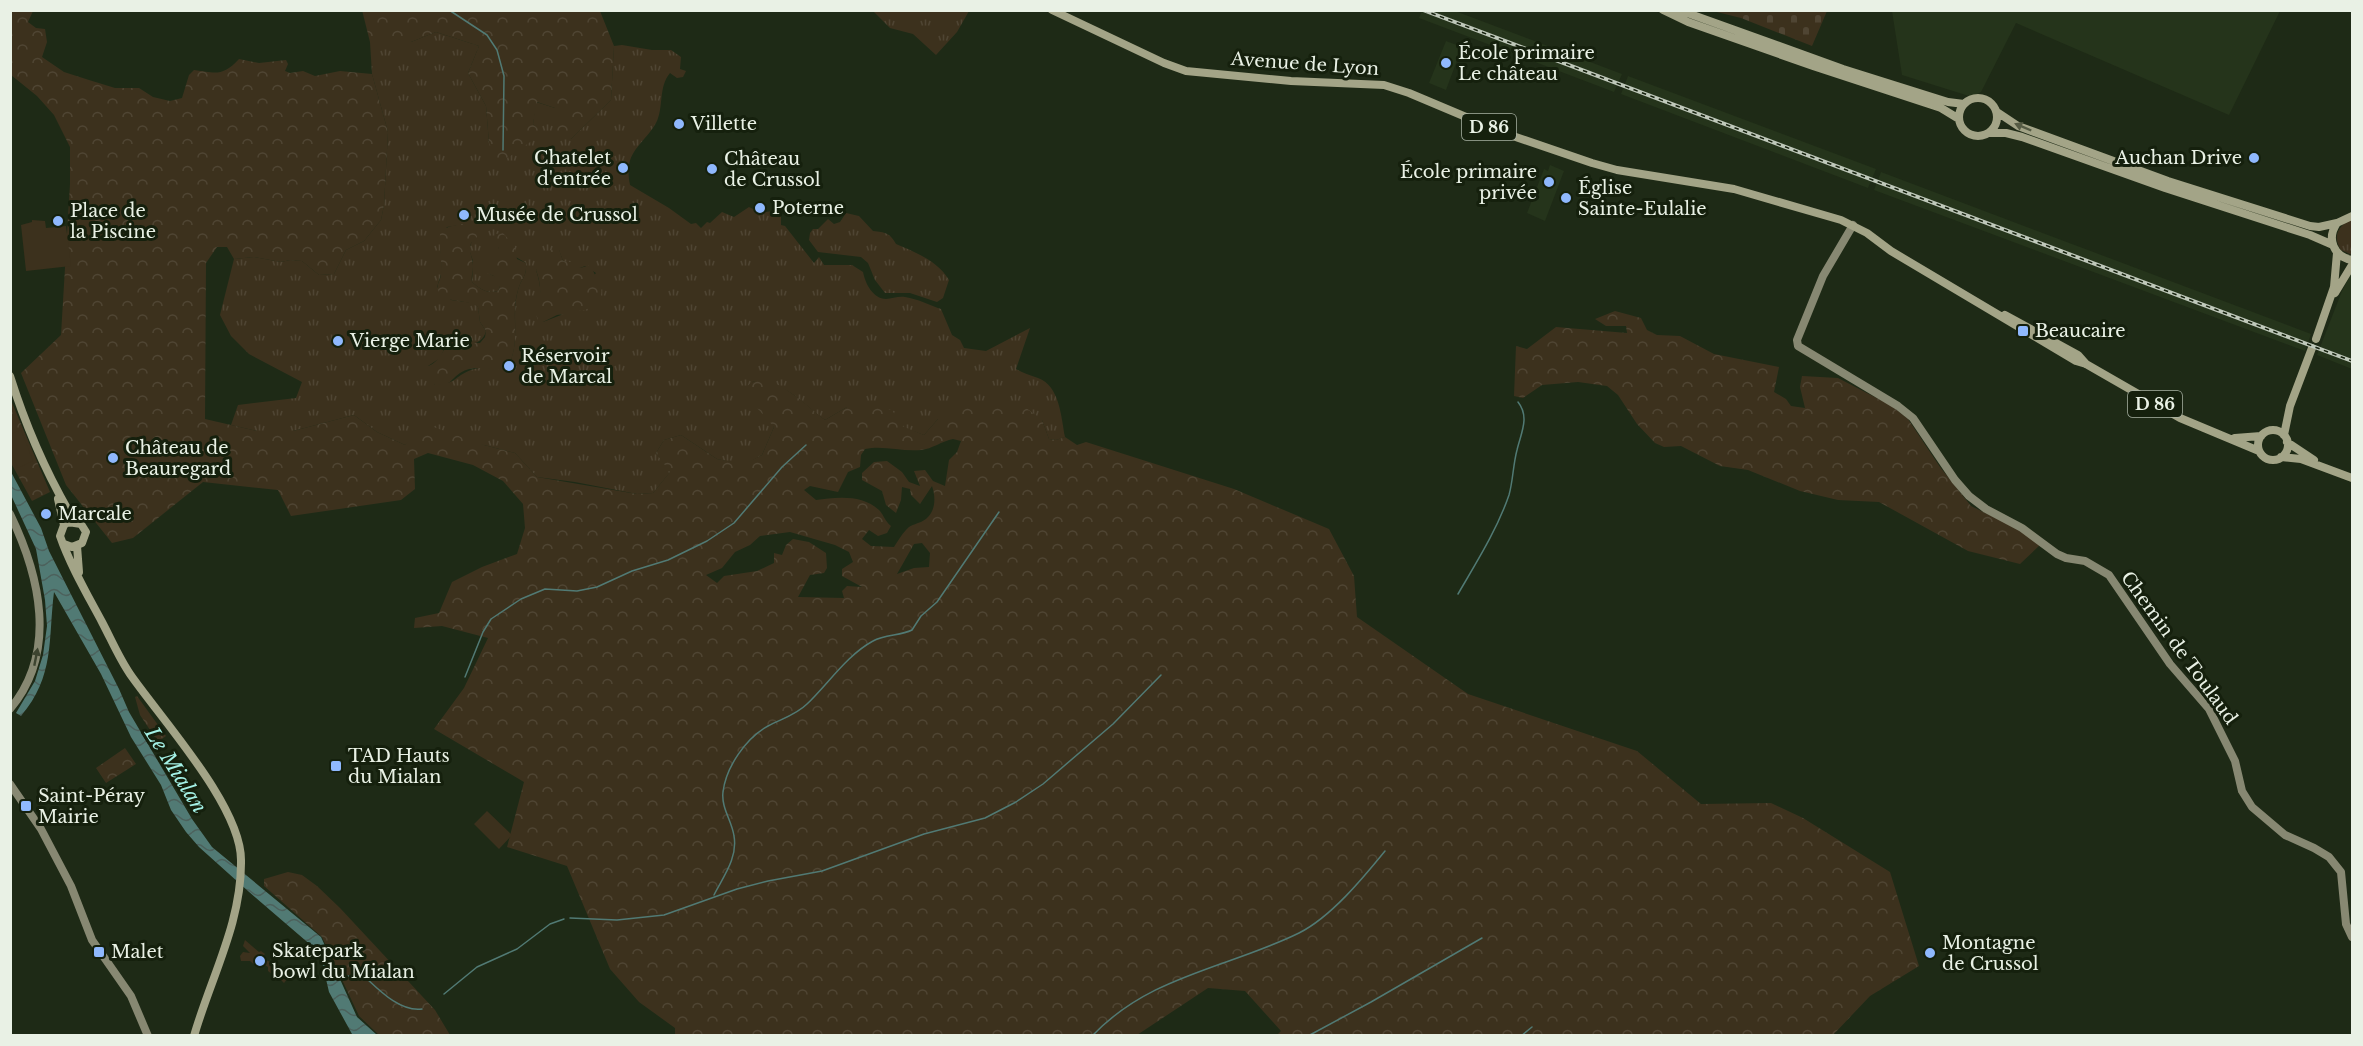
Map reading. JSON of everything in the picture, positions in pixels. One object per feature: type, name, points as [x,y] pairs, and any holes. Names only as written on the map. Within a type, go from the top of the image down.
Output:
[{"type":"main road","name":"Avenue de Lyon","points":[[1052,10],[1164,63],[1186,71],[1291,81],[1384,85],[1503,133],[1587,162],[1617,170],[1734,189],[1853,225]]},
{"type":"main road","points":[[1663,10],[1688,22],[1941,108],[1959,119]]},
{"type":"main road","points":[[1679,10],[1843,69],[1948,102],[1964,104]]},
{"type":"main road","points":[[2332,245],[2310,234],[2165,188],[2022,137],[2006,133],[1990,133],[1979,137],[1968,134],[1962,128],[1959,114],[1964,104],[1973,99],[1984,99],[1992,104],[1997,112],[2018,126],[2168,181],[2310,226],[2319,227],[2337,223],[2352,216]]},
{"type":"main road","points":[[1990,133],[1997,124],[1997,112]]},
{"type":"main road","points":[[2281,457],[2286,450],[2285,439],[2290,406],[2330,301],[2337,274],[2337,254],[2332,245],[2331,236],[2337,223]]},
{"type":"main road","name":"D 86","points":[[1853,225],[1891,251],[1986,307],[2038,332],[2078,356],[2086,364],[2180,418],[2259,451]]},
{"type":"main road","points":[[2337,254],[2352,260]]},
{"type":"main road","points":[[2330,301],[2352,265]]},
{"type":"main road","points":[[10,376],[56,490],[75,522]]},
{"type":"main road","points":[[2290,406],[2271,430],[2261,436],[2259,451],[2264,457],[2301,459],[2352,478]]},
{"type":"main road","points":[[2271,430],[2278,431],[2285,439],[2325,467]]},
{"type":"main road","name":"D 86","points":[[2228,438],[2261,436]]},
{"type":"main road","points":[[56,490],[64,525],[60,536],[79,578],[128,672],[210,783],[222,803],[239,843],[241,859],[239,901],[201,1009],[189,1035]]},
{"type":"main road","points":[[64,525],[75,522],[81,524],[86,532],[82,543],[77,546],[72,547],[64,543]]},
{"type":"main road","points":[[77,546],[79,578]]},
{"type":"main road","points":[[194,1035],[201,1009]]},
{"type":"street","name":"Chemin de Toulaud","points":[[1853,225],[1823,276],[1797,342],[1798,346],[1898,405],[1913,418],[1955,480],[1986,509],[2022,528],[2057,554],[2085,561],[2109,575],[2164,656],[2209,709],[2235,761],[2242,791],[2252,807],[2286,836],[2314,848],[2337,865],[2341,872],[2346,924],[2352,937]]},
{"type":"street","points":[[10,514],[29,559],[41,618],[36,664],[26,687],[10,709]]},
{"type":"street","points":[[10,784],[46,838],[71,886],[92,940],[131,996],[148,1035]]},
{"type":"shaded area","points":[[1892,10],[2280,11],[2229,115],[2016,23],[1981,92],[1969,96],[1902,75]]},
{"type":"shaded area","points":[[1422,11],[1455,11],[1622,74],[1614,92],[1419,18]]},
{"type":"shaded area","name":"École primaire Le château","points":[[1446,41],[1462,47],[1446,90],[1429,83]]},
{"type":"shaded area","points":[[1628,76],[1876,169],[1868,188],[1621,94]]},
{"type":"shaded area","name":"École primaire privée","points":[[1550,165],[1564,171],[1545,221],[1527,213],[1544,169],[1548,171]]},
{"type":"shaded area","points":[[1881,172],[2311,334],[2305,351],[1874,190]]},
{"type":"shaded area","points":[[2352,272],[2352,369],[2317,355],[2342,291]]},
{"type":"green space","points":[[362,10],[600,11],[614,46],[611,100],[571,139],[553,129],[555,108],[537,102],[533,124],[543,133],[499,164],[489,143],[486,106],[468,73],[479,46],[436,32],[411,42],[370,42]]},
{"type":"green space","points":[[10,11],[33,11],[28,22],[36,28],[45,29],[47,42],[42,57],[64,72],[115,88],[139,88],[153,97],[170,101],[182,98],[189,75],[194,70],[223,71],[239,59],[259,63],[286,60],[288,64],[285,71],[290,73],[303,71],[315,76],[340,71],[372,74],[388,132],[384,205],[381,220],[364,241],[346,250],[334,274],[319,275],[302,261],[281,262],[254,257],[234,259],[227,247],[217,247],[206,263],[205,419],[257,431],[293,431],[354,415],[377,432],[405,445],[425,424],[484,445],[515,453],[537,477],[637,494],[653,493],[670,472],[656,453],[664,440],[681,435],[717,459],[744,464],[762,455],[774,427],[743,392],[753,382],[761,380],[781,386],[825,420],[847,407],[865,406],[892,410],[902,426],[924,435],[938,419],[973,401],[1017,401],[1042,420],[1049,439],[1056,440],[1065,437],[1077,445],[1086,442],[1234,489],[1329,529],[1354,576],[1357,617],[1468,694],[1637,751],[1701,804],[1771,803],[1803,818],[1890,872],[1919,966],[1870,996],[1833,1035],[1277,1035],[1281,1031],[1245,991],[1208,988],[1137,1035],[675,1035],[675,1028],[639,1002],[610,969],[567,866],[507,847],[524,782],[434,729],[464,688],[488,638],[442,626],[414,628],[415,618],[439,613],[452,582],[482,567],[517,554],[525,528],[523,504],[503,481],[473,465],[428,453],[414,459],[415,489],[401,500],[291,516],[278,490],[203,482],[133,538],[112,543],[66,485],[21,373],[61,335],[70,147],[54,115],[37,96],[11,75]],"holes":[[[953,439],[961,441],[957,452],[949,460],[945,486],[933,481],[925,470],[914,471],[920,486],[909,482],[902,472],[887,461],[874,462],[862,473],[862,480],[882,491],[886,505],[896,513],[901,500],[902,487],[910,489],[911,495],[920,504],[932,486],[934,503],[931,513],[924,521],[907,529],[894,547],[871,546],[862,539],[869,530],[878,536],[887,533],[891,526],[880,511],[873,506],[858,499],[849,498],[816,500],[804,490],[810,486],[838,492],[848,472],[860,467],[861,455],[865,449],[921,450]],[[790,532],[835,545],[849,552],[853,562],[842,569],[842,576],[862,587],[847,586],[842,591],[844,598],[798,597],[810,575],[824,573],[827,568],[826,553],[809,542],[793,539],[786,545],[782,555],[774,553],[774,563],[757,571],[724,576],[717,583],[706,575],[722,568],[735,552],[750,545],[760,536]],[[922,543],[930,553],[929,567],[914,568],[897,574],[914,544]]]},
{"type":"green space","points":[[873,11],[969,11],[957,32],[936,55],[913,34],[890,28]]},
{"type":"green space","points":[[1713,11],[1827,11],[1812,46],[1741,18]]},
{"type":"green space","points":[[436,32],[479,46],[468,73],[486,106],[489,143],[542,133],[533,124],[536,102],[555,108],[571,139],[611,100],[614,46],[671,50],[681,57],[680,69],[686,71],[683,77],[677,78],[670,73],[666,79],[656,123],[631,157],[630,185],[701,228],[722,212],[734,217],[749,207],[753,209],[756,206],[766,212],[779,210],[781,225],[785,226],[814,263],[819,257],[824,265],[852,265],[863,272],[868,285],[881,298],[910,298],[941,309],[952,335],[960,340],[964,348],[986,351],[1030,328],[1016,369],[1038,378],[1051,388],[1058,403],[1065,437],[1056,440],[1049,439],[1042,420],[938,419],[924,435],[847,407],[825,420],[782,388],[763,382],[752,382],[774,427],[762,455],[744,465],[717,459],[681,435],[664,440],[656,453],[671,471],[653,493],[637,494],[537,477],[515,453],[484,445],[414,438],[405,445],[377,432],[354,415],[293,431],[257,431],[231,425],[238,405],[296,398],[302,382],[249,354],[231,336],[220,315],[234,259],[254,257],[281,262],[302,261],[319,275],[334,274],[346,250],[364,241],[381,220],[384,205],[388,132],[372,74],[370,42],[411,42]],"holes":[[[459,225],[472,241],[469,249],[473,261],[472,282],[478,287],[487,291],[498,291],[500,287],[494,276],[489,274],[499,247],[526,263],[526,272],[516,299],[514,344],[510,362],[492,369],[472,370],[452,381],[435,385],[428,366],[440,358],[445,347],[475,343],[484,337],[486,331],[480,322],[478,307],[473,303],[451,300],[437,287],[442,271],[440,238],[447,227]],[[559,250],[563,261],[580,268],[585,266],[596,273],[561,315],[543,322],[538,309],[540,290],[536,270]]]},
{"type":"green space","points":[[846,213],[859,216],[873,231],[887,234],[896,244],[926,258],[939,267],[949,280],[943,298],[937,302],[910,293],[885,293],[875,280],[868,263],[861,257],[818,252],[809,240],[810,233],[828,219],[834,224],[840,222]]},
{"type":"green space","points":[[32,220],[45,221],[46,228],[66,226],[71,266],[26,271],[21,225],[32,222]]},
{"type":"green space","points":[[2348,221],[2352,221],[2352,255],[2341,250],[2337,241],[2339,230]]},
{"type":"green space","points":[[467,223],[475,228],[477,237],[470,247],[473,266],[472,282],[478,287],[490,292],[498,291],[500,287],[495,282],[494,276],[484,272],[485,264],[499,247],[495,242],[495,234],[503,233],[511,242],[514,242],[517,259],[526,263],[526,272],[516,298],[514,349],[510,361],[498,370],[470,369],[447,383],[435,385],[426,373],[428,366],[435,362],[450,343],[480,343],[485,337],[486,331],[480,322],[478,307],[474,304],[447,299],[438,289],[441,274],[441,232]]},
{"type":"green space","points":[[553,249],[559,249],[563,261],[577,263],[580,268],[591,265],[600,283],[601,292],[598,305],[582,311],[575,310],[571,313],[557,315],[543,322],[538,321],[536,314],[540,292],[536,270],[545,254]]},
{"type":"green space","points":[[1615,311],[1641,318],[1647,330],[1657,335],[1680,336],[1714,354],[1779,367],[1774,392],[1786,399],[1791,406],[1805,408],[1800,387],[1802,376],[1838,378],[1892,406],[1908,419],[1940,467],[1971,506],[2016,528],[2040,545],[2020,564],[1968,551],[1879,502],[1838,500],[1800,491],[1748,470],[1720,466],[1681,446],[1664,447],[1655,443],[1637,424],[1618,395],[1607,386],[1578,382],[1542,385],[1523,398],[1514,396],[1516,346],[1527,349],[1556,327],[1627,333],[1626,326],[1606,326],[1595,319]]},
{"type":"green space","points":[[10,398],[50,492],[32,501],[11,463]]},
{"type":"green space","points":[[21,430],[33,461],[18,468],[11,450],[11,434]]},
{"type":"green space","points":[[137,696],[166,736],[158,742],[140,715],[135,697]]},
{"type":"green space","points":[[125,748],[136,764],[106,783],[96,768]]},
{"type":"green space","points":[[487,811],[512,835],[499,849],[474,824]]},
{"type":"green space","points":[[288,872],[302,875],[340,908],[435,1010],[450,1035],[379,1035],[359,1016],[322,937],[264,886],[264,879]]},
{"type":"green space","name":"Skatepark bowl du Mialan","points":[[245,940],[259,952],[265,954],[263,956],[265,960],[278,964],[282,970],[283,968],[287,972],[283,975],[288,978],[284,983],[268,971],[268,967],[263,964],[257,967],[250,961],[241,961],[240,956],[243,952],[250,953],[243,946]]},
{"type":"water","name":"Le Mialan","points":[[10,470],[41,528],[49,551],[129,712],[192,819],[212,847],[321,937],[357,1017],[377,1035],[352,1034],[329,992],[320,953],[199,847],[186,832],[171,810],[161,785],[131,737],[101,674],[54,592],[45,672],[32,701],[21,716],[16,713],[35,681],[43,655],[47,626],[36,549],[11,495]]},
{"type":"waterway","points":[[449,10],[487,35],[497,50],[504,76],[503,150]]},
{"type":"waterway","points":[[1458,594],[1492,534],[1509,495],[1524,425],[1522,408],[1518,402]]},
{"type":"waterway","points":[[465,677],[483,632],[491,619],[521,599],[545,589],[577,591],[597,587],[632,571],[668,560],[707,541],[734,523],[782,467],[806,445]]},
{"type":"waterway","points":[[714,895],[734,852],[734,836],[724,804],[723,792],[728,773],[738,754],[760,731],[803,708],[846,662],[864,647],[878,639],[912,630],[921,616],[937,602],[999,512]]},
{"type":"waterway","points":[[570,918],[617,920],[664,915],[737,889],[822,871],[924,834],[985,818],[1016,802],[1043,784],[1113,724],[1161,675]]},
{"type":"waterway","points":[[1092,1036],[1115,1015],[1164,986],[1272,945],[1311,926],[1346,896],[1385,851]]},
{"type":"waterway","points":[[444,994],[477,967],[517,949],[550,924],[564,919]]},
{"type":"waterway","points":[[1308,1036],[1482,938]]},
{"type":"waterway","points":[[337,978],[355,975]]},
{"type":"waterway","points":[[365,977],[398,1004],[422,1009]]},
{"type":"waterway","points":[[1521,1036],[1532,1027]]},
{"type":"railway","points":[[1423,10],[2352,361]]},
{"type":"place","name":"École primaire Le château","points":[[1446,63]]},
{"type":"place","name":"Villette","points":[[679,124]]},
{"type":"place","name":"Auchan Drive","points":[[2254,158]]},
{"type":"place","name":"Chatelet d'entrée","points":[[623,168]]},
{"type":"place","name":"Château de Crussol","points":[[712,169]]},
{"type":"place","name":"École primaire privée","points":[[1549,182]]},
{"type":"place","name":"Église Sainte-Eulalie","points":[[1566,198]]},
{"type":"place","name":"Poterne","points":[[760,208]]},
{"type":"place","name":"Musée de Crussol","points":[[464,215]]},
{"type":"place","name":"Place de la Piscine","points":[[58,221]]},
{"type":"place","name":"Beaucaire","points":[[2023,331]]},
{"type":"place","name":"Vierge Marie","points":[[338,341]]},
{"type":"place","name":"Réservoir de Marcal","points":[[509,366]]},
{"type":"place","name":"Château de Beauregard","points":[[113,458]]},
{"type":"place","name":"Marcale","points":[[46,514]]},
{"type":"place","name":"TAD Hauts du Mialan","points":[[336,766]]},
{"type":"place","name":"Saint-Péray Mairie","points":[[26,806]]},
{"type":"place","name":"Malet","points":[[99,952]]},
{"type":"place","name":"Montagne de Crussol","points":[[1930,953]]},
{"type":"place","name":"Skatepark bowl du Mialan","points":[[260,961]]}]
